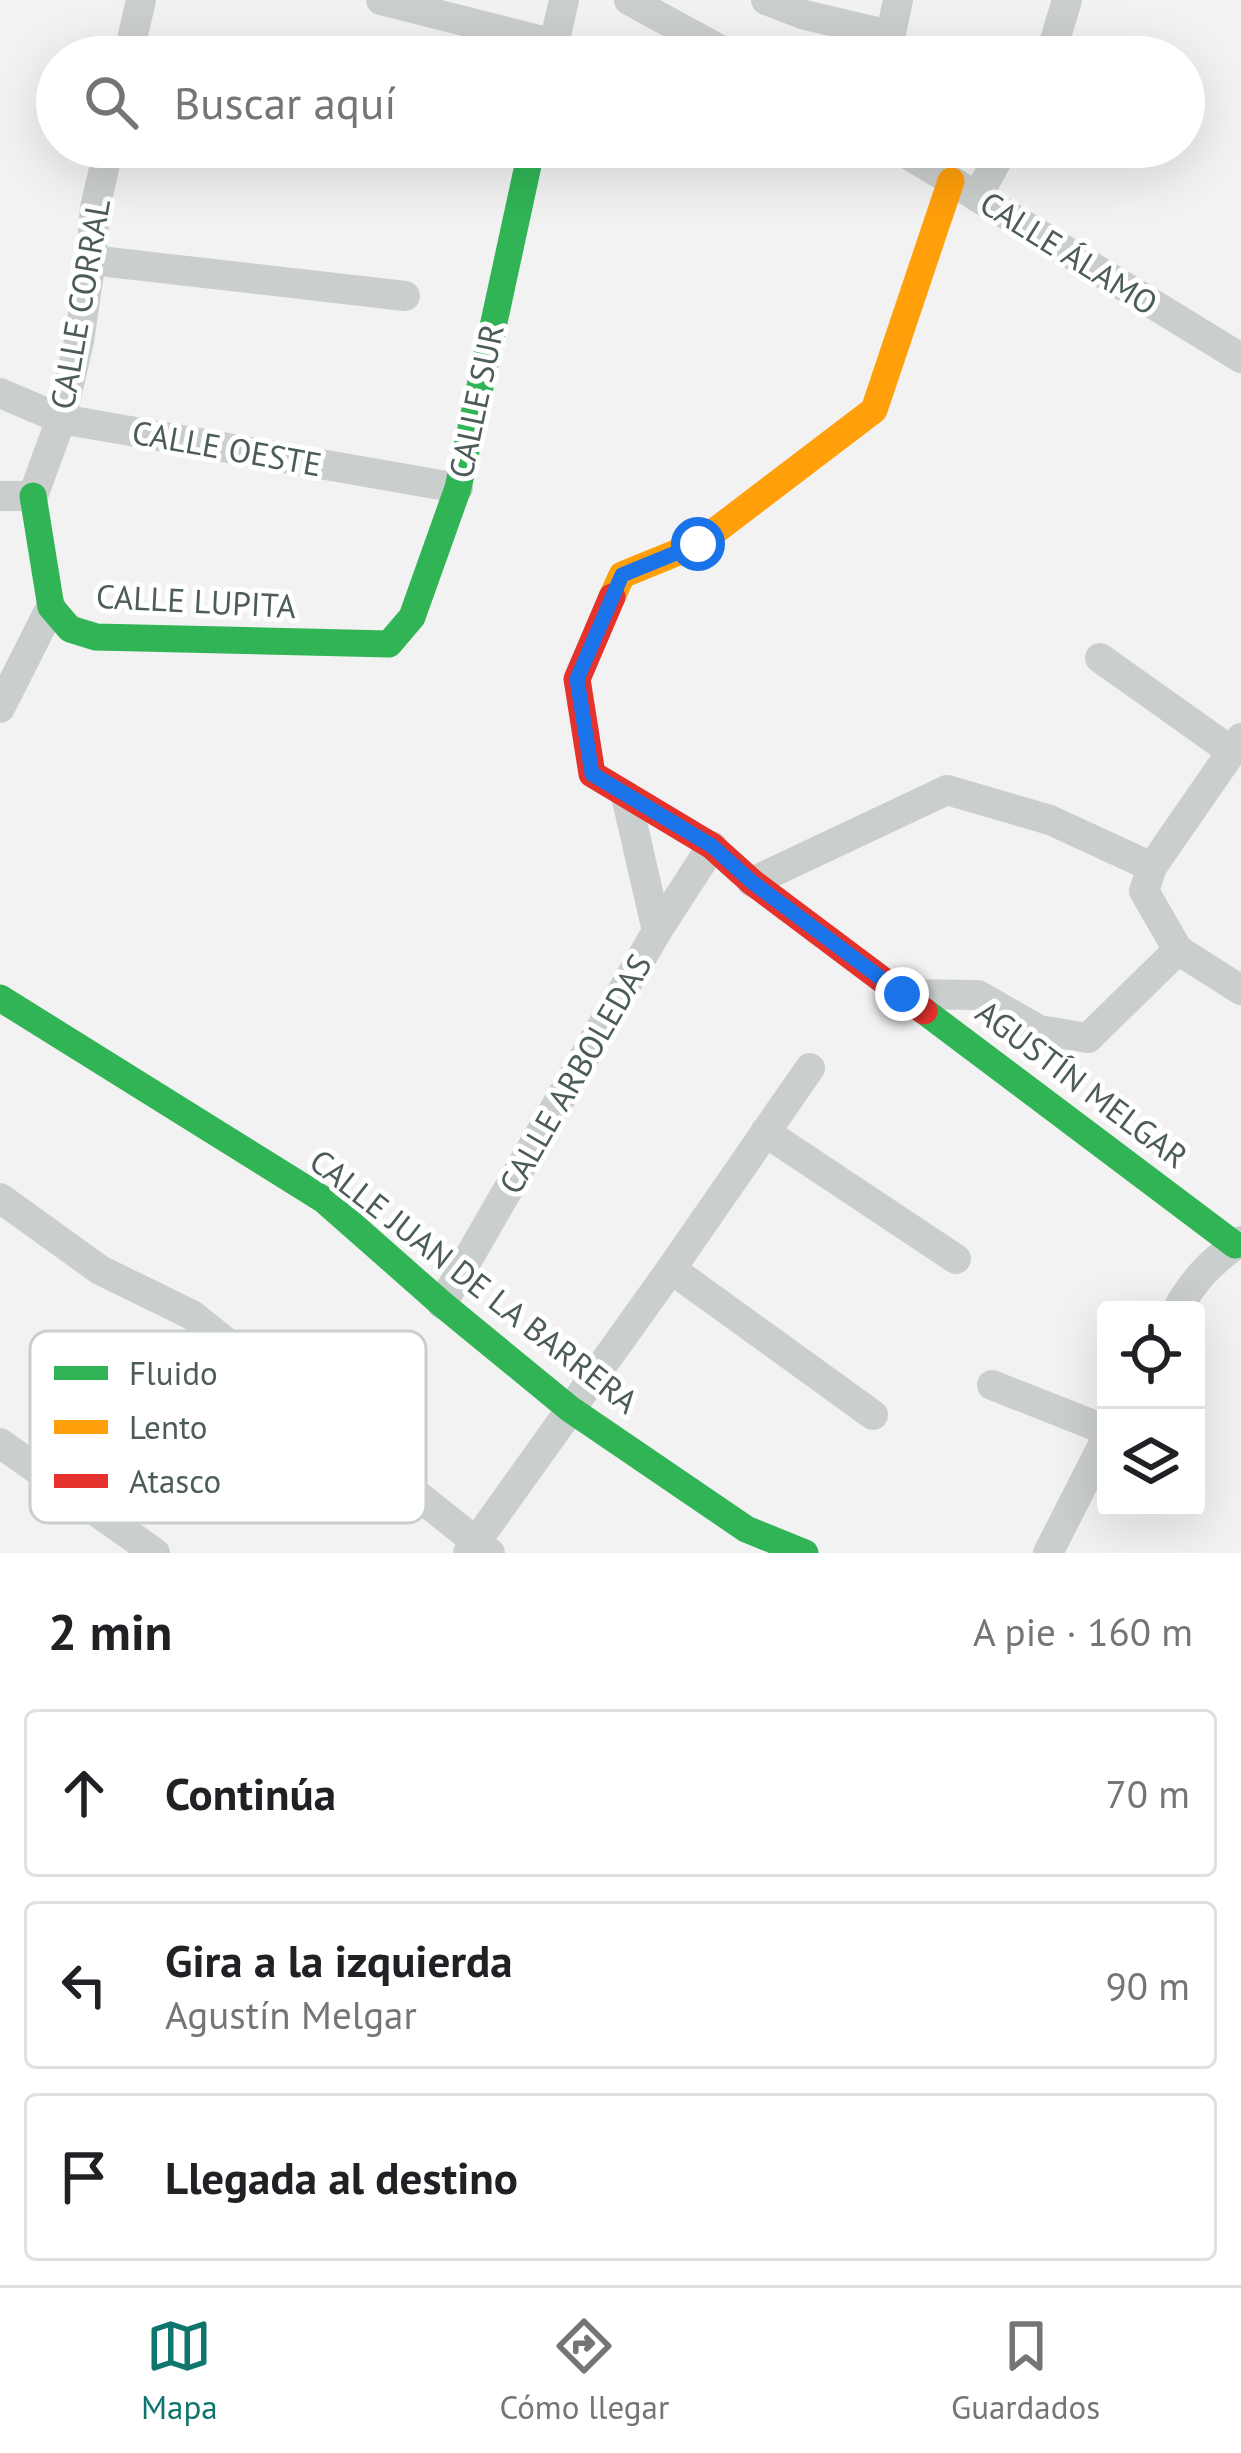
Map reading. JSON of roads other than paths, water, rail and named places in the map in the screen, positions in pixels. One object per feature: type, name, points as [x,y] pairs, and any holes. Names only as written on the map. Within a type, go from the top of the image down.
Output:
[{"type":"street","points":[[133,36],[141,0]]},
{"type":"street","points":[[381,0],[502,36]]},
{"type":"street","points":[[556,36],[564,0]]},
{"type":"street","points":[[628,0],[695,36]]},
{"type":"street","points":[[766,0],[861,36]]},
{"type":"street","points":[[890,36],[898,0]]},
{"type":"street","points":[[1056,36],[1067,0]]},
{"type":"street","name":"CALLE CORRAL","points":[[32,496],[61,419],[79,341],[104,168]]},
{"type":"street","name":"CALLE SUR","points":[[389,644],[412,617],[458,488],[527,168]]},
{"type":"street","name":"CALLE ÁLAMO","points":[[930,168],[1241,358]]},
{"type":"street","points":[[964,189],[984,168]]},
{"type":"street","name":"AGUSTÍN MELGAR","points":[[964,189],[874,410],[698,544],[622,575],[577,679],[592,774],[712,846],[752,882],[1238,1243]]},
{"type":"street","points":[[91,260],[405,296]]},
{"type":"street","name":"CALLE OESTE","points":[[0,393],[61,419],[458,488]]},
{"type":"street","points":[[0,496],[32,496]]},
{"type":"street","name":"CALLE LUPITA","points":[[32,496],[51,607],[70,629],[96,637],[389,644]]},
{"type":"street","points":[[0,708],[51,607]]},
{"type":"street","points":[[1100,658],[1236,744],[1148,879]]},
{"type":"street","points":[[752,882],[947,790],[1051,820],[1148,879],[1178,950],[1241,990]]},
{"type":"street","points":[[626,796],[657,931]]},
{"type":"street","name":"CALLE ARBOLEDAS","points":[[442,1304],[657,931],[712,846]]},
{"type":"street","points":[[902,994],[978,994],[1039,1030],[1088,1038],[1178,950]]},
{"type":"street","name":"CALLE JUAN DE LA BARRERA","points":[[0,998],[324,1199],[570,1409],[746,1529],[806,1553]]},
{"type":"street","points":[[978,1051],[1013,1015]]},
{"type":"street","points":[[426,1507],[477,1549],[810,1069]]},
{"type":"street","points":[[765,1132],[956,1259]]},
{"type":"street","points":[[0,1198],[100,1270],[192,1315],[211,1331]]},
{"type":"street","points":[[1182,1301],[1215,1258],[1238,1243]]},
{"type":"street","points":[[671,1269],[873,1415]]},
{"type":"street","points":[[992,1385],[1097,1430]]},
{"type":"street","points":[[0,1443],[30,1464]]},
{"type":"street","points":[[1048,1553],[1097,1452]]},
{"type":"street","points":[[113,1523],[155,1553]]}]
